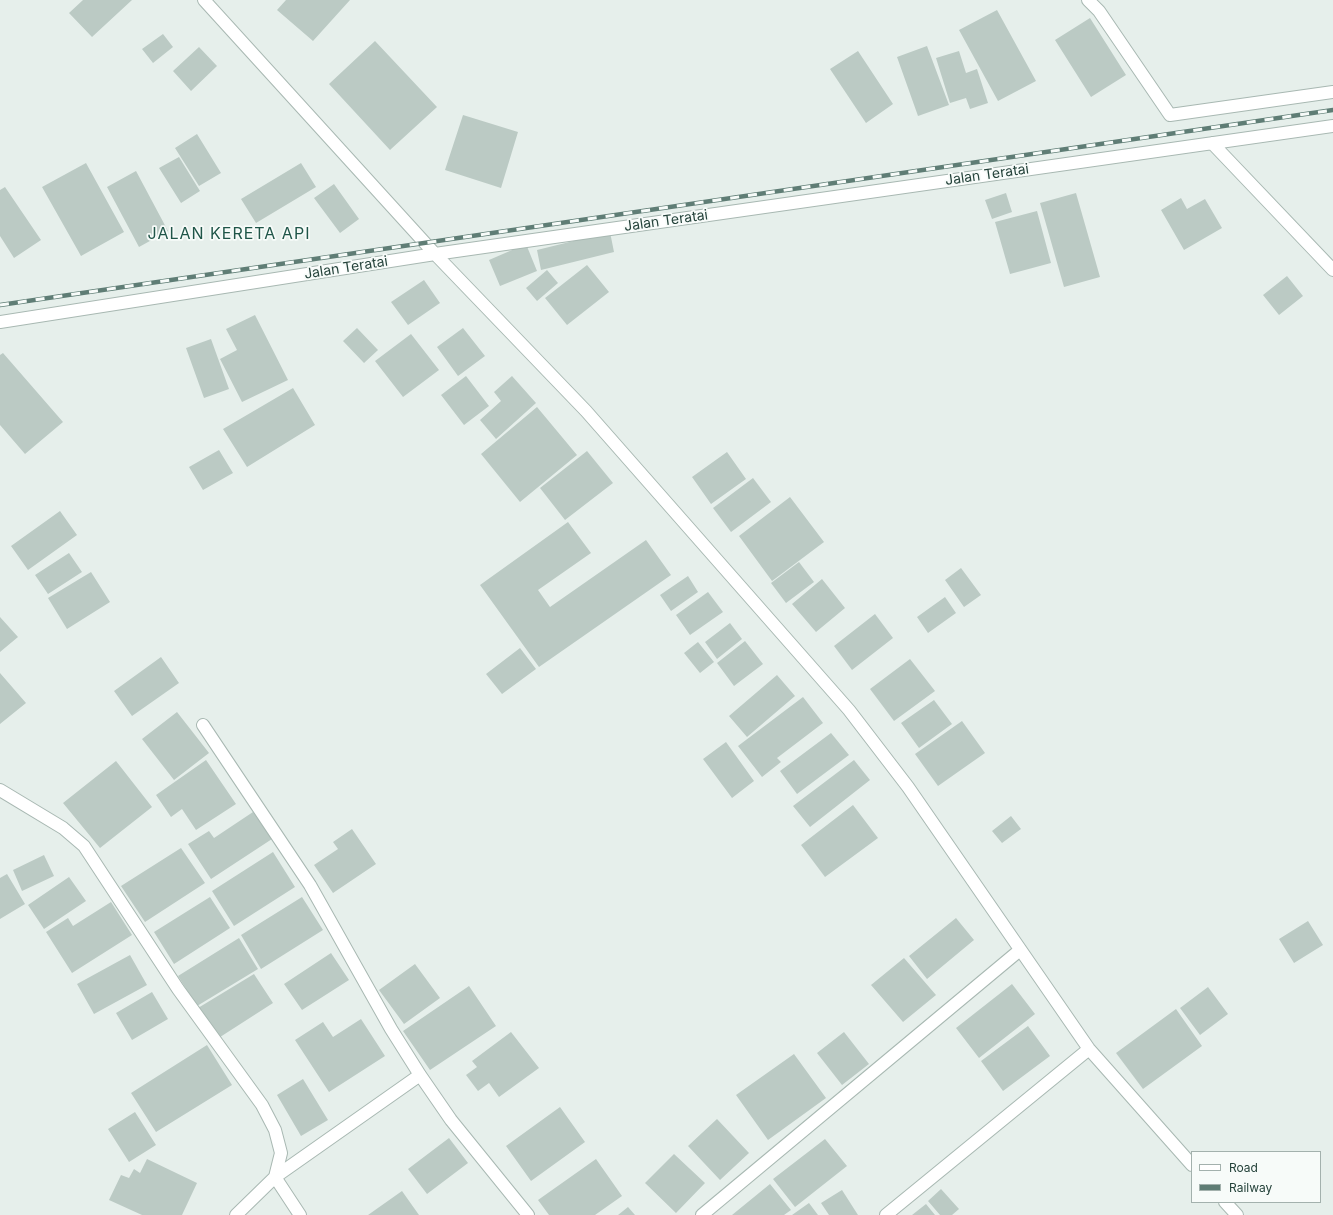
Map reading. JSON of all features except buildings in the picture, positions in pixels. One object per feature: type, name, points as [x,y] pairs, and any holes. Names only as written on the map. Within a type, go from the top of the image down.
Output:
[{"type":"street","points":[[204,0],[435,254],[586,411],[849,710],[908,787],[1089,1049],[1191,1164]]},
{"type":"street","points":[[1088,0],[1099,11],[1170,115],[1333,92]]},
{"type":"street","name":"Jalan Teratai","points":[[0,322],[435,254],[1333,126]]},
{"type":"street","points":[[1212,143],[1333,270]]},
{"type":"street","points":[[203,725],[310,885],[391,1029],[420,1075],[451,1120],[528,1215]]},
{"type":"street","points":[[0,790],[64,828],[84,846],[178,989],[262,1105],[275,1130],[281,1153],[275,1177],[300,1215]]},
{"type":"street","points":[[702,1215],[1020,950]]},
{"type":"street","points":[[886,1215],[1089,1049]]},
{"type":"street","points":[[236,1215],[275,1177],[420,1075]]},
{"type":"street","points":[[1227,1203],[1237,1215]]},
{"type":"railway","points":[[0,305],[1333,110]]},
{"type":"district","name":"JALAN KERETA API","points":[[229,234]]}]
